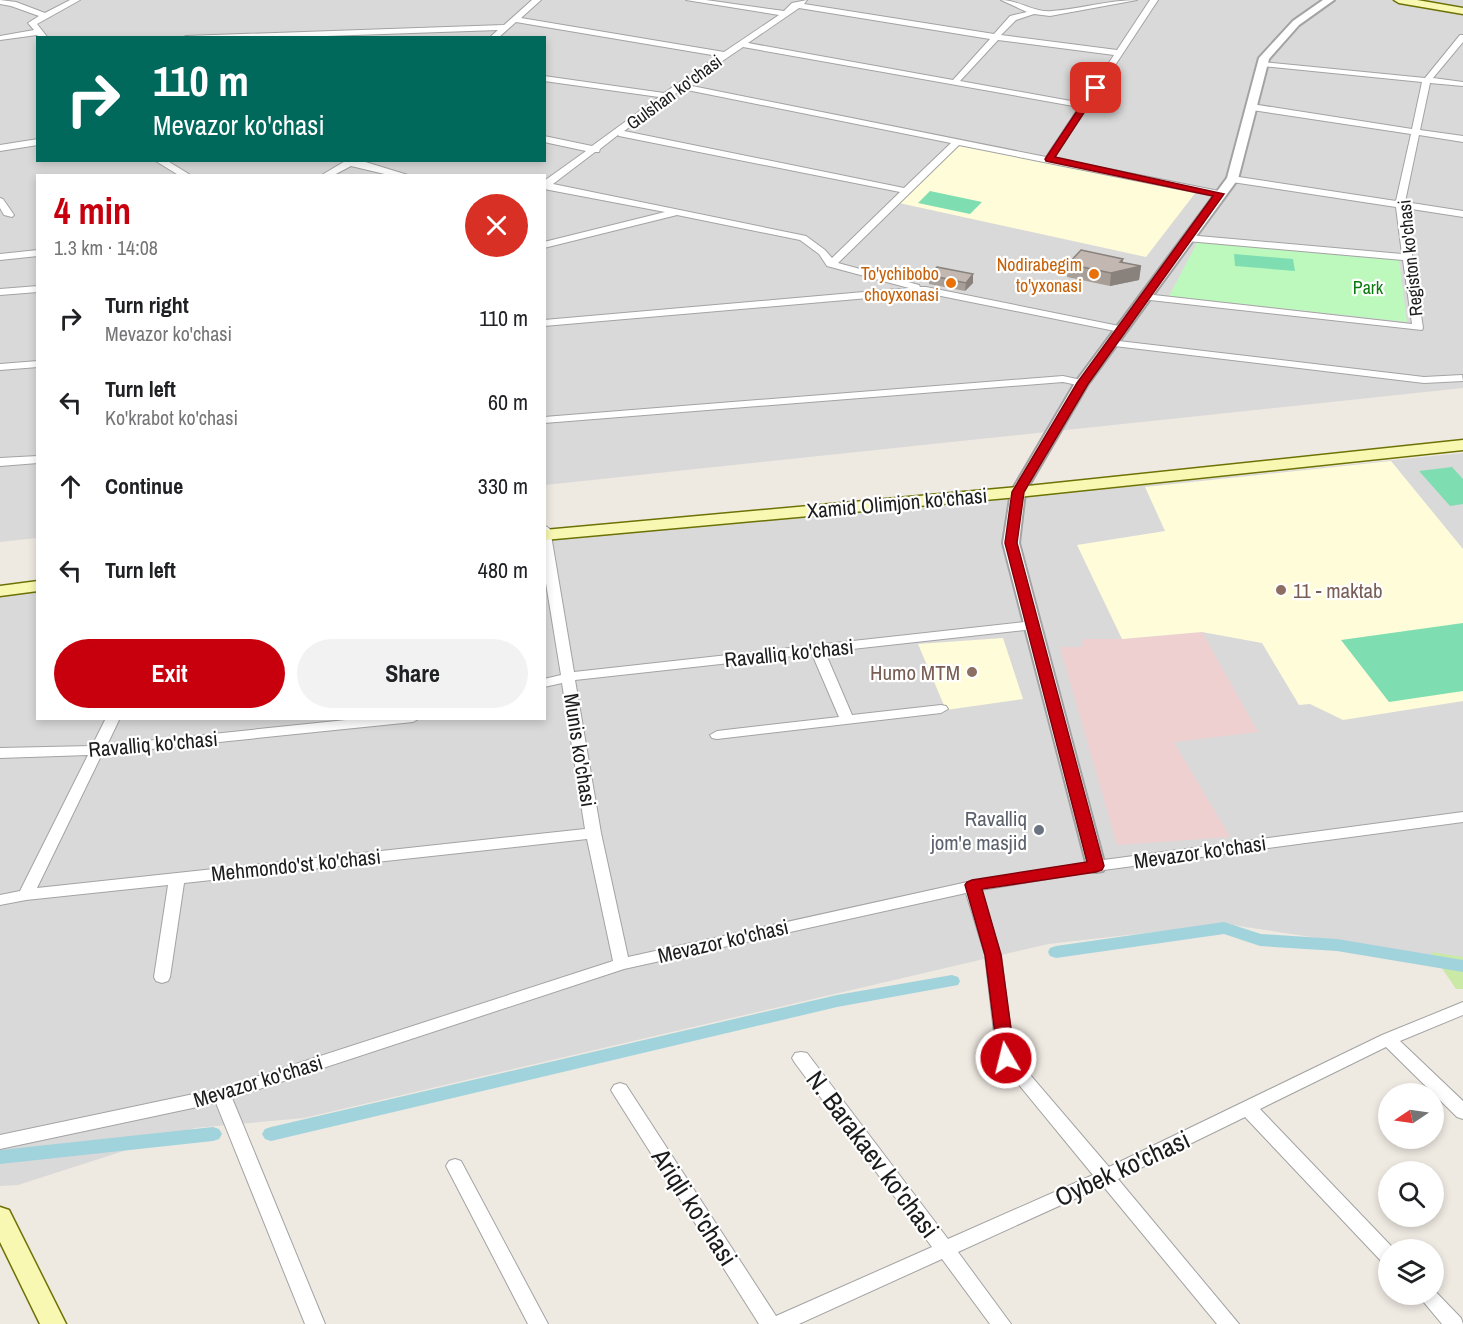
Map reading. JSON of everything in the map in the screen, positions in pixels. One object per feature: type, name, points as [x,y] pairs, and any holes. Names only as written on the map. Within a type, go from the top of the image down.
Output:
[{"type":"main road","points":[[1399,0],[1463,11]]},
{"type":"main road","name":"Xamid Olimjon ko'chasi","points":[[546,533],[1018,492],[1463,445]]},
{"type":"main road","points":[[0,591],[36,586]]},
{"type":"main road","points":[[0,1217],[53,1324]]},
{"type":"street","points":[[42,35],[32,23],[77,0]]},
{"type":"street","points":[[495,36],[537,0]]},
{"type":"street","points":[[690,0],[783,13]]},
{"type":"street","name":"Gulshan ko'chasi","points":[[546,186],[666,96],[783,13],[805,0]]},
{"type":"street","points":[[1005,0],[1034,12],[1050,14],[1133,0]]},
{"type":"street","points":[[1049,159],[1154,0]]},
{"type":"street","points":[[1096,866],[1011,543],[1018,492],[1083,383],[1120,329],[1232,179],[1264,58],[1296,23],[1329,0]]},
{"type":"street","points":[[0,2],[13,4],[45,16]]},
{"type":"street","points":[[795,5],[995,37],[1118,53]]},
{"type":"street","points":[[954,82],[1012,18],[1034,12]]},
{"type":"street","points":[[514,20],[725,55]]},
{"type":"street","points":[[244,36],[505,27]]},
{"type":"street","points":[[0,38],[42,35]]},
{"type":"street","name":"Registon ko'chasi","points":[[1145,297],[1418,328],[1400,203],[1427,80],[1463,37]]},
{"type":"street","points":[[741,44],[1085,106]]},
{"type":"street","points":[[1262,64],[1463,84]]},
{"type":"street","points":[[546,78],[666,96]]},
{"type":"street","points":[[680,86],[1219,194]]},
{"type":"street","points":[[1252,107],[1463,139]]},
{"type":"street","points":[[619,133],[906,191]]},
{"type":"street","points":[[546,139],[596,150]]},
{"type":"street","points":[[831,264],[958,141]]},
{"type":"street","points":[[0,148],[36,142]]},
{"type":"street","points":[[162,162],[184,174]]},
{"type":"street","points":[[328,174],[354,162],[399,174]]},
{"type":"street","points":[[1232,179],[1463,214]]},
{"type":"street","points":[[546,186],[803,238],[822,252],[831,264],[926,290],[1120,329]]},
{"type":"street","points":[[0,201],[9,214]]},
{"type":"street","points":[[546,245],[678,212]]},
{"type":"street","points":[[1187,238],[1408,257]]},
{"type":"street","points":[[0,257],[36,253]]},
{"type":"street","points":[[0,292],[36,289]]},
{"type":"street","points":[[546,323],[926,290]]},
{"type":"street","points":[[1110,344],[1424,380],[1462,378]]},
{"type":"street","points":[[0,367],[36,364]]},
{"type":"street","points":[[546,420],[1064,379],[1083,383]]},
{"type":"street","points":[[0,462],[36,459]]},
{"type":"street","name":"Munis ko'chasi","points":[[546,539],[593,833],[622,964]]},
{"type":"street","name":"Ravalliq ko'chasi","points":[[546,683],[569,677],[1033,626]]},
{"type":"street","points":[[817,649],[847,720]]},
{"type":"street","points":[[717,735],[941,709]]},
{"type":"street","points":[[26,895],[112,720]]},
{"type":"street","name":"Ravalliq ko'chasi","points":[[0,753],[99,750],[393,720]]},
{"type":"street","name":"Mevazor ko'chasi","points":[[0,1142],[222,1095],[622,964],[972,885],[1096,866],[1463,817]]},
{"type":"street","name":"Mehmondo'st ko'chasi","points":[[0,900],[26,895],[593,833]]},
{"type":"street","points":[[162,977],[177,878]]},
{"type":"street","points":[[972,885],[993,955],[1006,1058],[1229,1324]]},
{"type":"street","name":"Oybek ko'chasi","points":[[780,1324],[1106,1177],[1388,1039],[1463,1008]]},
{"type":"street","points":[[1388,1039],[1463,1112]]},
{"type":"street","name":"N. Barakaev ko'chasi","points":[[801,1058],[1001,1324]]},
{"type":"street","name":"Ariqli ko'chasi","points":[[620,1090],[770,1324]]},
{"type":"street","points":[[222,1095],[315,1324]]},
{"type":"street","points":[[1247,1107],[1378,1244]]},
{"type":"street","points":[[456,1166],[538,1324]]},
{"type":"street","points":[[1436,1305],[1454,1324]]},
{"type":"shaded area","points":[[0,0],[1463,0],[1463,388],[546,485],[546,174],[36,174],[36,538],[0,542]]},
{"type":"shaded area","points":[[960,144],[1196,192],[1146,257],[899,203]]},
{"type":"shaded area","points":[[1463,453],[1463,960],[1226,924],[1048,944],[304,1118],[195,1128],[18,1185],[0,1186],[0,596],[36,591],[36,720],[546,720],[546,539],[920,508]]},
{"type":"shaded area","name":"11 - maktab","points":[[1391,461],[1463,549],[1463,701],[1343,720],[1310,704],[1299,705],[1262,643],[1202,632],[1122,639],[1077,545],[1165,531],[1145,487]]},
{"type":"shaded area","points":[[1202,632],[1258,732],[1174,742],[1230,837],[1117,845],[1060,647],[1082,647],[1083,639],[1122,639]]},
{"type":"shaded area","name":"Humo MTM","points":[[1003,638],[1023,699],[946,710],[918,644]]},
{"type":"green space","points":[[930,191],[982,202],[970,214],[918,203]]},
{"type":"green space","name":"Park","points":[[1198,241],[1399,260],[1407,322],[1169,296]]},
{"type":"green space","points":[[1234,254],[1293,259],[1295,271],[1235,266]]},
{"type":"green space","points":[[1452,467],[1463,479],[1463,504],[1450,506],[1419,471]]},
{"type":"green space","points":[[1463,623],[1463,691],[1389,702],[1341,640]]},
{"type":"green space","points":[[1431,952],[1463,957],[1463,989],[1456,989]]},
{"type":"building","points":[[1081,250],[1123,259],[1120,262],[1141,266],[1111,273],[1068,264]]},
{"type":"building","points":[[937,267],[973,274],[966,283],[929,275]]},
{"type":"waterway","points":[[1056,952],[1224,928],[1260,940],[1337,945],[1463,966]]},
{"type":"waterway","points":[[271,1134],[837,1001],[952,981]]},
{"type":"waterway","points":[[0,1157],[213,1134]]},
{"type":"place","name":"Nodirabegim to'yxonasi","points":[[1094,274]]},
{"type":"place","name":"To'ychibobo choyxonasi","points":[[951,283]]},
{"type":"place","name":"11 - maktab","points":[[1281,590]]},
{"type":"place","name":"Humo MTM","points":[[972,672]]},
{"type":"place","name":"Ravalliq jom'e masjid","points":[[1039,830]]},
{"type":"route","points":[[1006,1058],[993,955],[972,885],[1096,866],[1011,543],[1018,492],[1083,383],[1219,194],[1049,159],[1096,88]]}]
